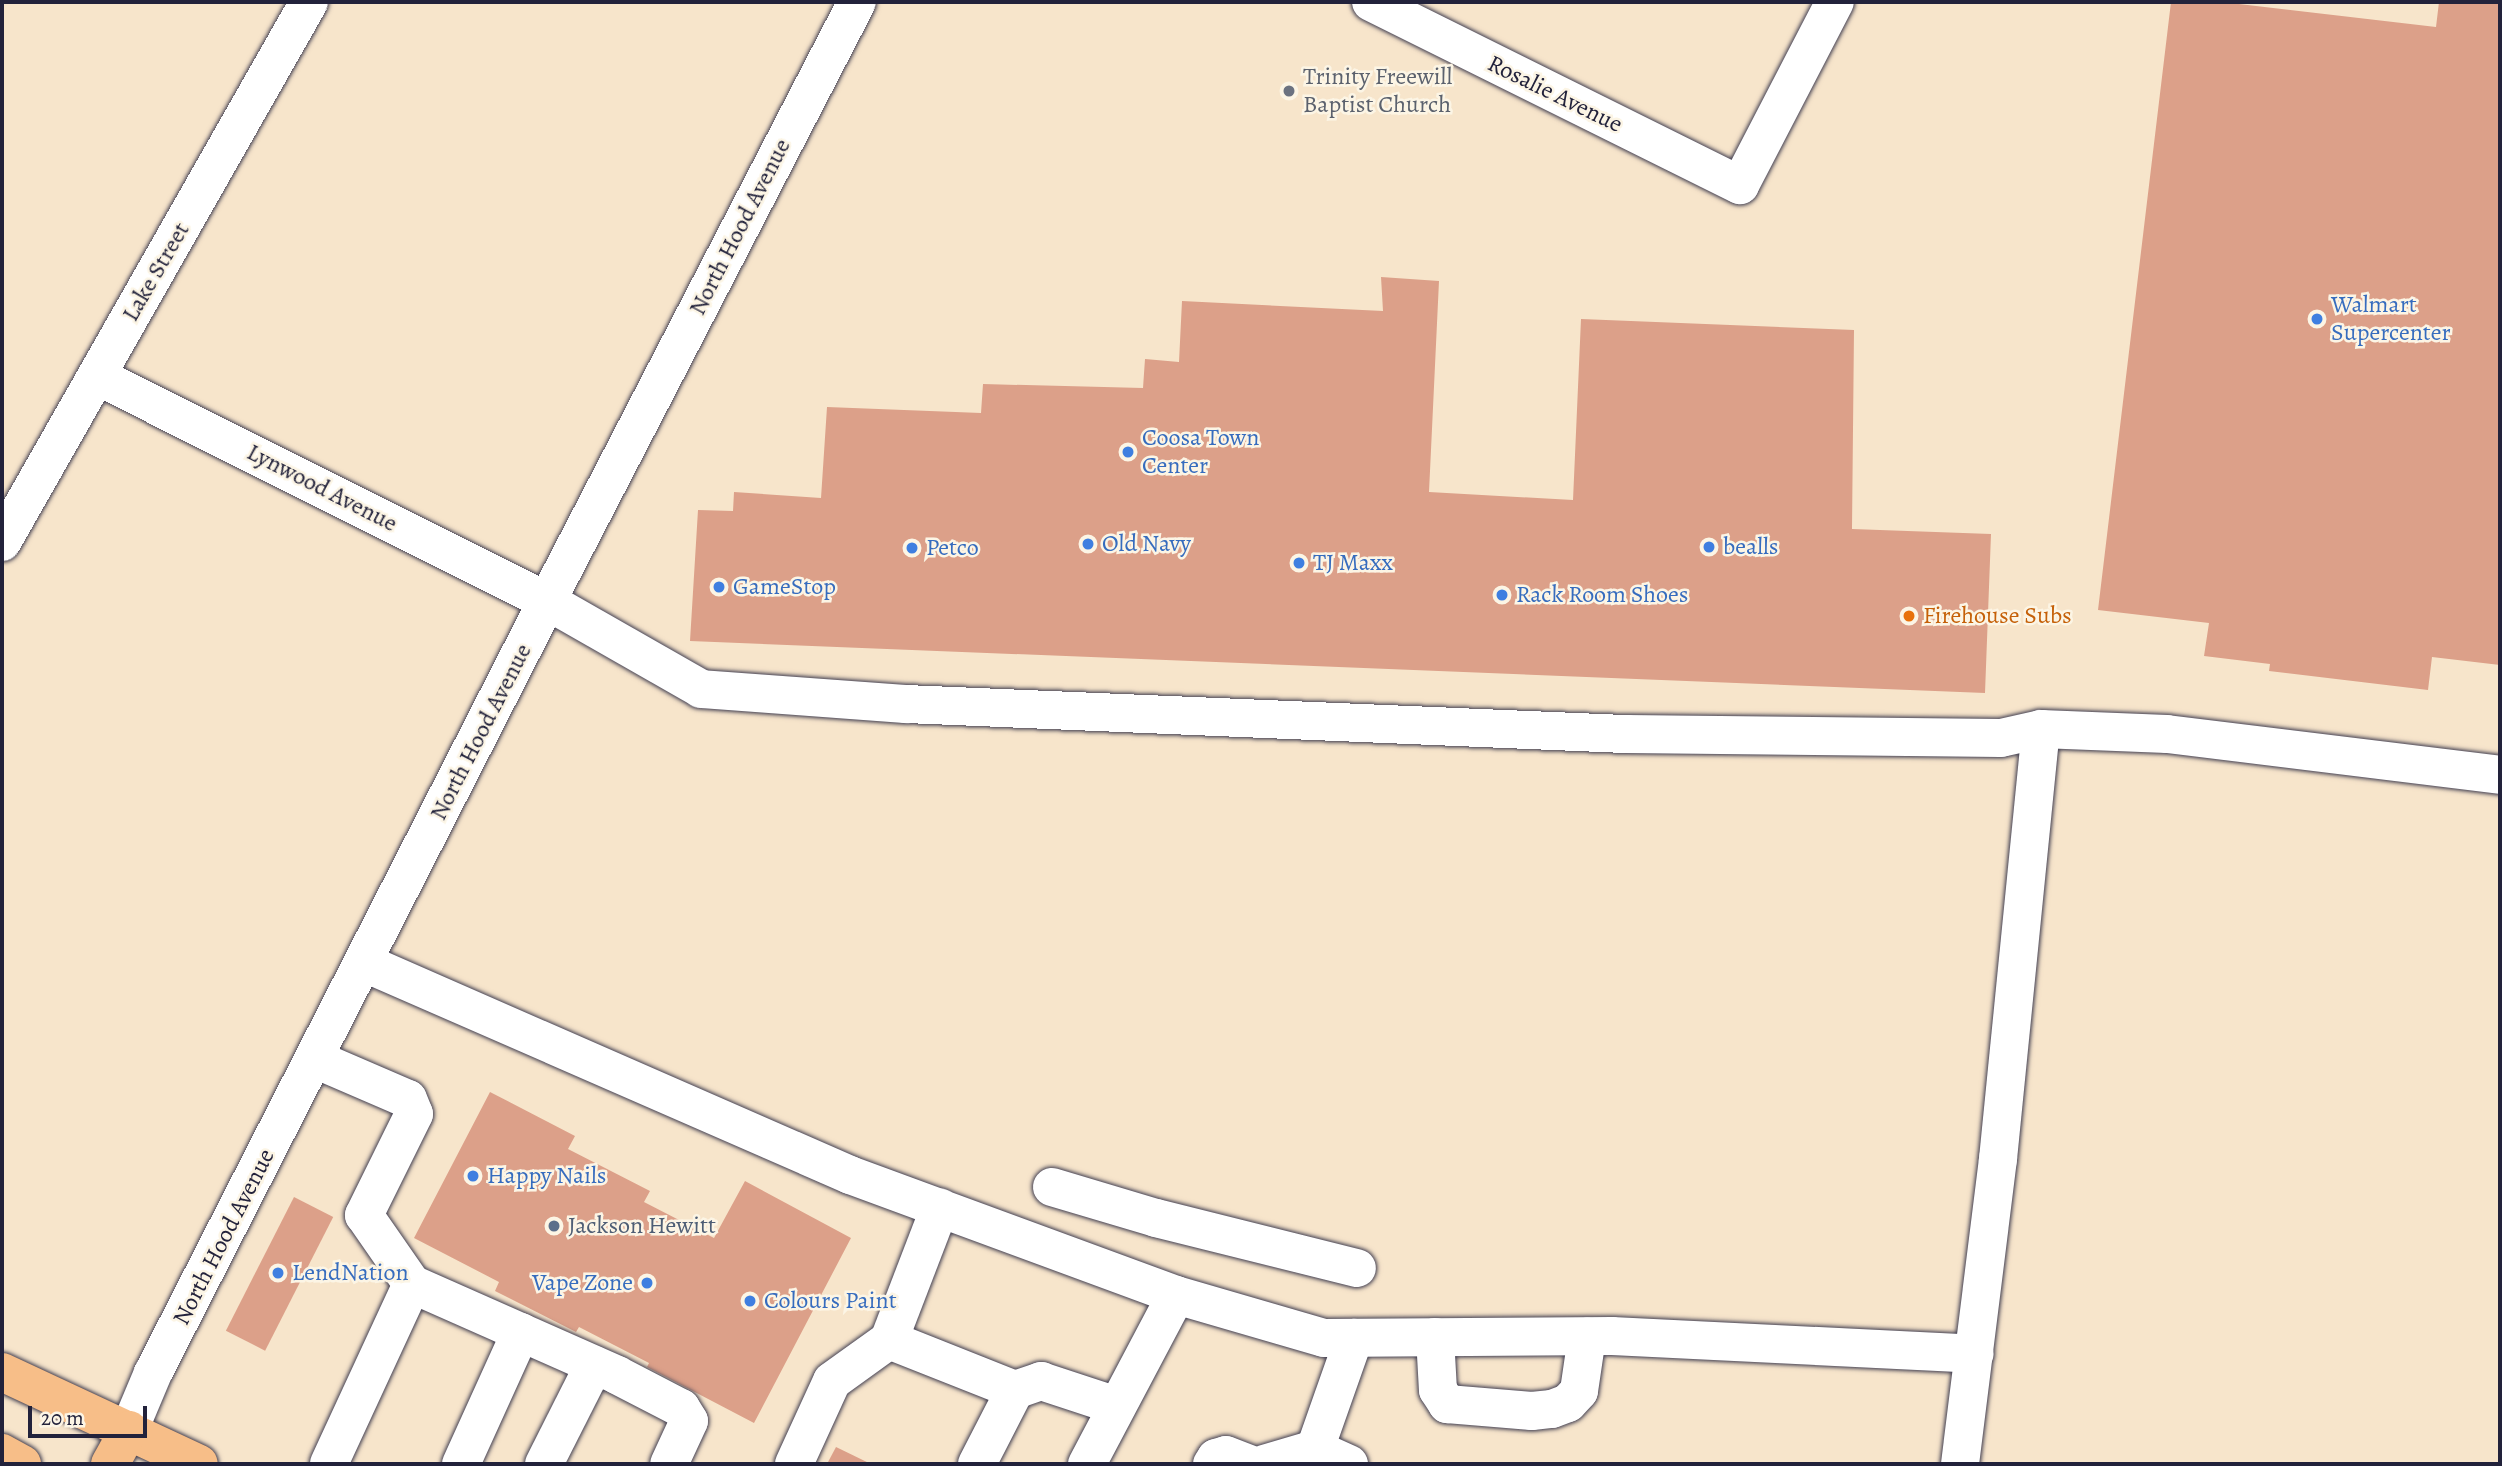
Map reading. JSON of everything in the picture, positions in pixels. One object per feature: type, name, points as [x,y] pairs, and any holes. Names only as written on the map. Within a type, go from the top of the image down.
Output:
[{"type":"highway","points":[[2,1372],[199,1464]]},
{"type":"highway","name":"North Hood Avenue","points":[[110,1464],[129,1430]]},
{"type":"highway","points":[[2,1453],[22,1464]]},
{"type":"street","name":"Lake Street","points":[[2,542],[309,2]]},
{"type":"street","name":"North Hood Avenue","points":[[129,1430],[153,1373],[365,963],[547,601],[858,2]]},
{"type":"street","name":"Rosalie Avenue","points":[[1371,2],[1740,185],[1835,2]]},
{"type":"street","name":"Lynwood Avenue","points":[[97,376],[547,601],[701,690],[906,704],[1626,734],[2001,738],[2041,729],[2167,734],[2500,775]]},
{"type":"street","points":[[1960,1464],[1998,1159],[2041,729]]},
{"type":"street","points":[[365,963],[850,1175],[1176,1295],[1324,1338],[1587,1336],[1975,1354]]},
{"type":"street","points":[[316,1059],[408,1098],[414,1114],[364,1214],[412,1284],[594,1365],[681,1408],[689,1421],[669,1464]]},
{"type":"street","points":[[1052,1187],[1156,1218],[1357,1268]]},
{"type":"street","points":[[794,1464],[832,1381],[889,1340],[940,1207]]},
{"type":"street","points":[[329,1464],[412,1284]]},
{"type":"street","points":[[1087,1464],[1176,1295]]},
{"type":"street","points":[[461,1464],[521,1332]]},
{"type":"street","points":[[1435,1337],[1437,1390],[1447,1404],[1532,1411],[1552,1409],[1569,1403],[1579,1391],[1587,1336]]},
{"type":"street","points":[[1315,1449],[1354,1338]]},
{"type":"street","points":[[889,1340],[1015,1390],[1041,1381],[1117,1406]]},
{"type":"street","points":[[544,1464],[594,1365]]},
{"type":"street","points":[[977,1464],[1015,1390]]},
{"type":"street","points":[[1264,1464],[1315,1449],[1349,1464]]},
{"type":"building","name":"Walmart Supercenter","points":[[2171,2],[2222,2],[2436,27],[2439,2],[2500,2],[2500,665],[2432,657],[2428,690],[2269,671],[2270,664],[2204,656],[2209,623],[2098,610]]},
{"type":"building","name":"Coosa Town Center","points":[[1381,277],[1439,281],[1429,492],[1573,500],[1581,319],[1854,330],[1852,529],[1991,534],[1985,693],[690,641],[698,510],[733,511],[734,492],[821,498],[827,407],[981,413],[983,384],[1143,388],[1145,359],[1179,362],[1182,301],[1383,311]]},
{"type":"building","points":[[490,1092],[575,1136],[568,1149],[650,1191],[644,1202],[714,1238],[745,1181],[851,1238],[754,1423],[647,1367],[649,1363],[579,1327],[576,1332],[495,1291],[499,1282],[414,1238]]},
{"type":"building","name":"LendNation","points":[[294,1197],[333,1217],[265,1351],[226,1331]]},
{"type":"building","points":[[836,1447],[871,1464],[827,1464]]},
{"type":"place","name":"Trinity Freewill Baptist Church","points":[[1289,91]]},
{"type":"place","name":"Walmart Supercenter","points":[[2317,319]]},
{"type":"place","name":"Coosa Town Center","points":[[1128,452]]},
{"type":"place","name":"Old Navy","points":[[1088,544]]},
{"type":"place","name":"bealls","points":[[1709,547]]},
{"type":"place","name":"Petco","points":[[912,548]]},
{"type":"place","name":"TJ Maxx","points":[[1299,563]]},
{"type":"place","name":"GameStop","points":[[719,587]]},
{"type":"place","name":"Rack Room Shoes","points":[[1502,595]]},
{"type":"place","name":"Firehouse Subs","points":[[1909,616]]},
{"type":"place","name":"Happy Nails","points":[[473,1176]]},
{"type":"place","name":"Jackson Hewitt","points":[[554,1226]]},
{"type":"place","name":"LendNation","points":[[278,1273]]},
{"type":"place","name":"Vape Zone","points":[[647,1283]]},
{"type":"place","name":"Colours Paint","points":[[750,1301]]}]
